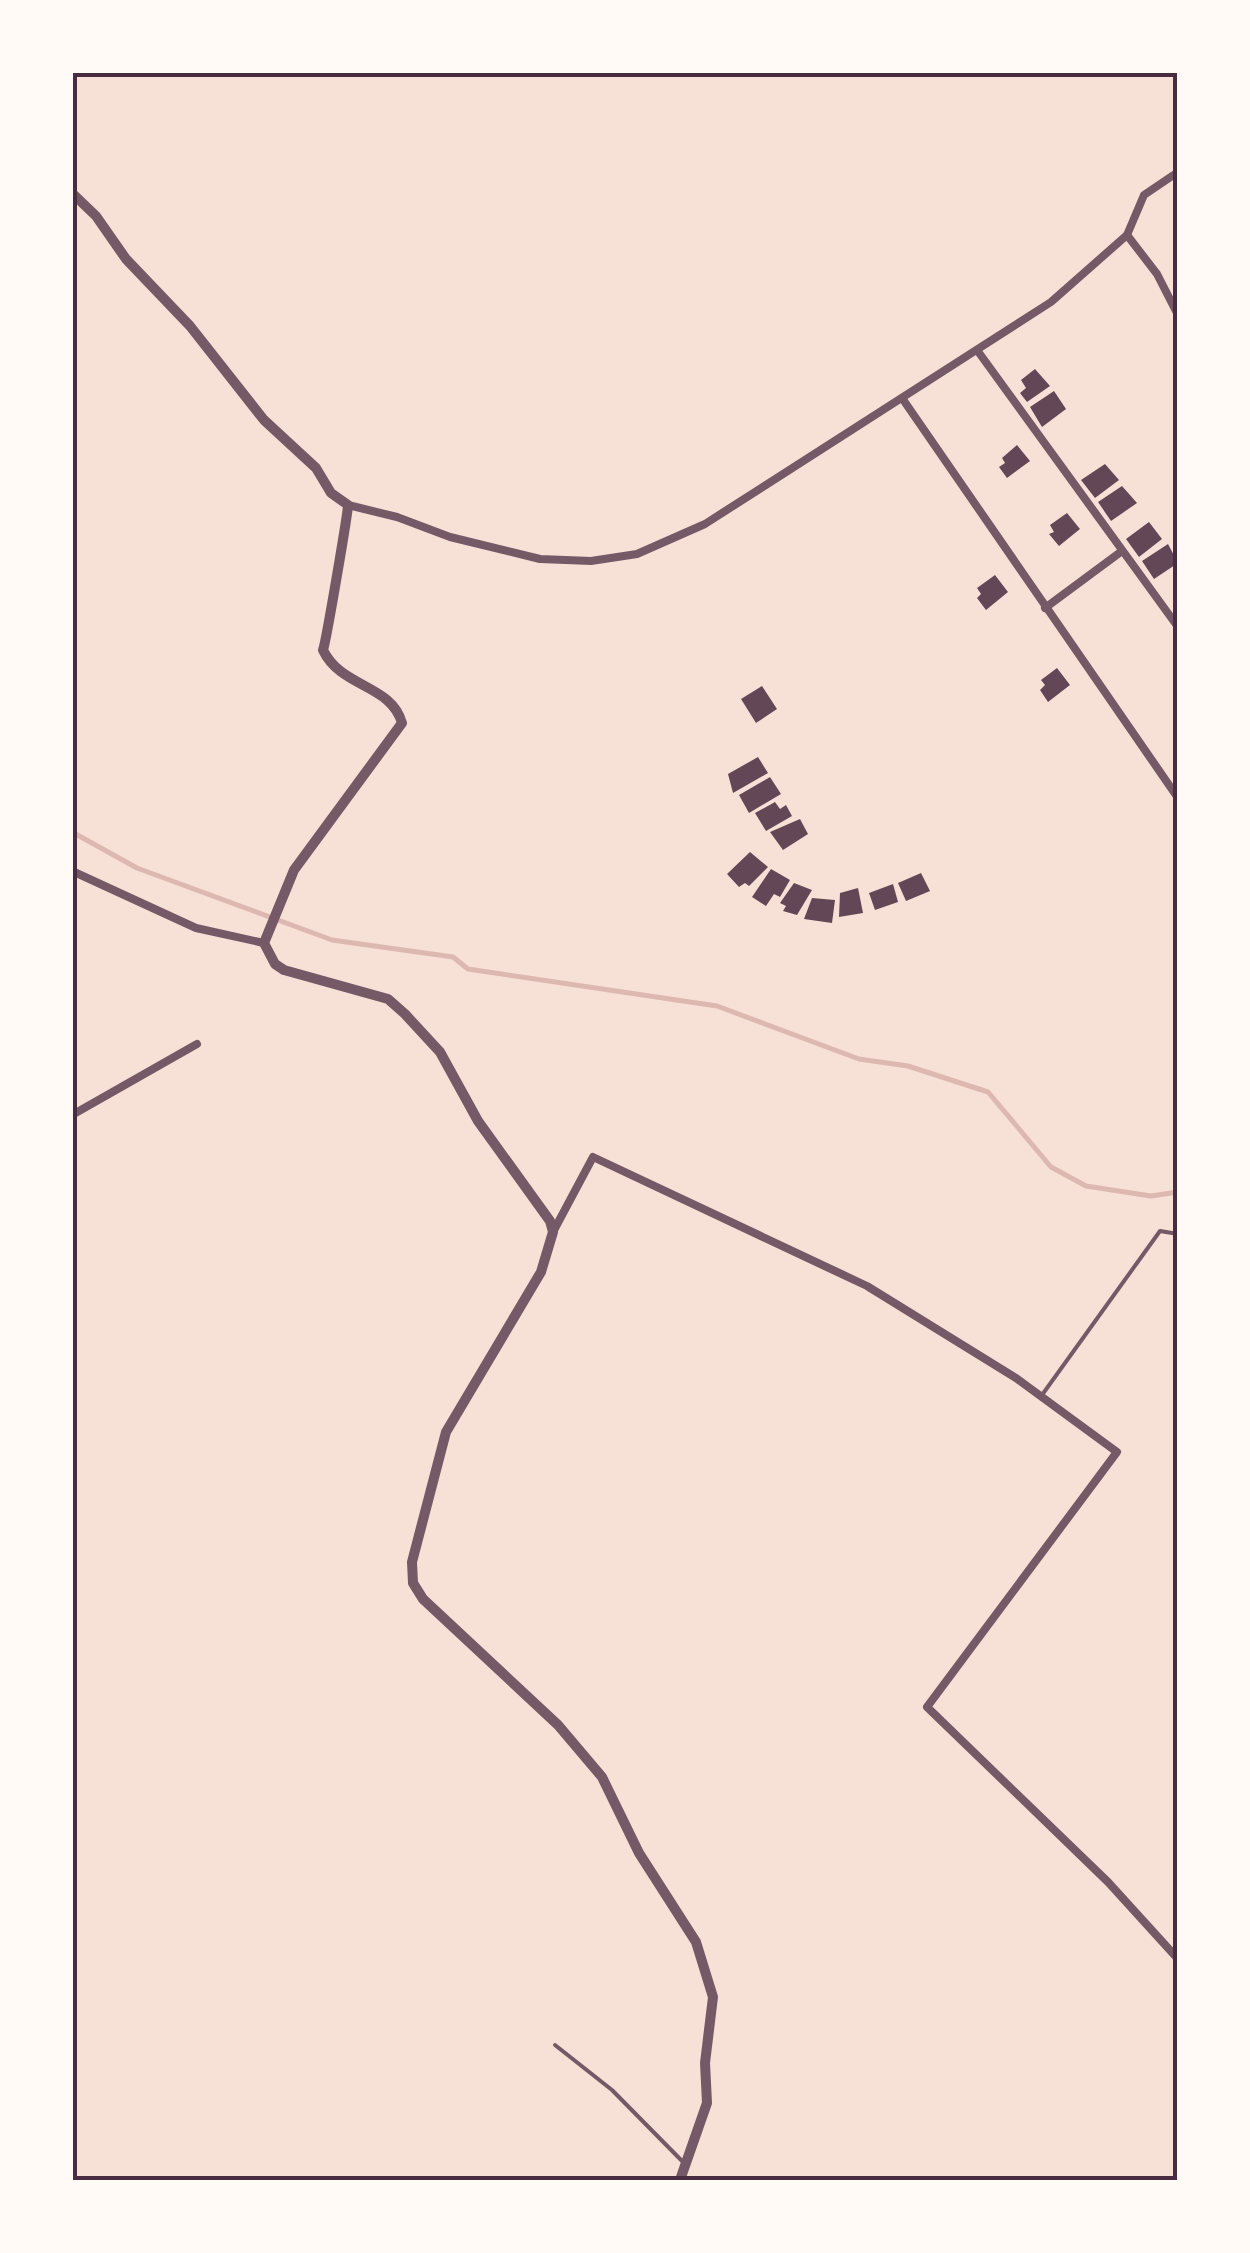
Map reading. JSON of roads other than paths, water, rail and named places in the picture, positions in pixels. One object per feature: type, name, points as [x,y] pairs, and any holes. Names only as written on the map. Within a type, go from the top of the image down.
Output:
[{"type":"street","points":[[72,193],[190,326],[264,420],[316,468],[331,493],[348,505],[397,516],[450,538],[540,560],[591,561],[637,554],[705,524],[1051,302],[1127,235],[1144,195],[1178,172]]},
{"type":"street","points":[[1127,235],[1156,274],[1178,315]]},
{"type":"street","points":[[977,350],[1178,627]]},
{"type":"street","points":[[902,398],[1178,798]]},
{"type":"street","points":[[348,505],[334,572],[331,631],[323,650],[344,677],[391,700],[402,723],[294,870],[264,943],[268,956],[298,976],[388,998],[440,1052],[478,1121],[543,1208],[553,1232]]},
{"type":"street","points":[[1046,608],[1122,551]]},
{"type":"street","points":[[72,872],[196,928],[264,943]]},
{"type":"street","points":[[72,1115],[198,1044]]},
{"type":"street","points":[[680,2180],[698,2140],[707,2103],[706,2063],[713,1997],[696,1942],[639,1853],[602,1777],[558,1725],[444,1622],[413,1583],[412,1562],[446,1432],[541,1272],[553,1232],[593,1158],[866,1286],[1041,1396],[1117,1452],[928,1707],[1108,1882],[1178,1959]]},
{"type":"lane","points":[[1041,1396],[1160,1231],[1178,1234]]},
{"type":"lane","points":[[555,2045],[612,2090],[685,2164]]},
{"type":"waterway","points":[[72,832],[137,868],[332,940],[453,957],[468,969],[717,1006],[859,1059],[908,1066],[988,1092],[1051,1167],[1086,1186],[1151,1196],[1178,1192]]}]
